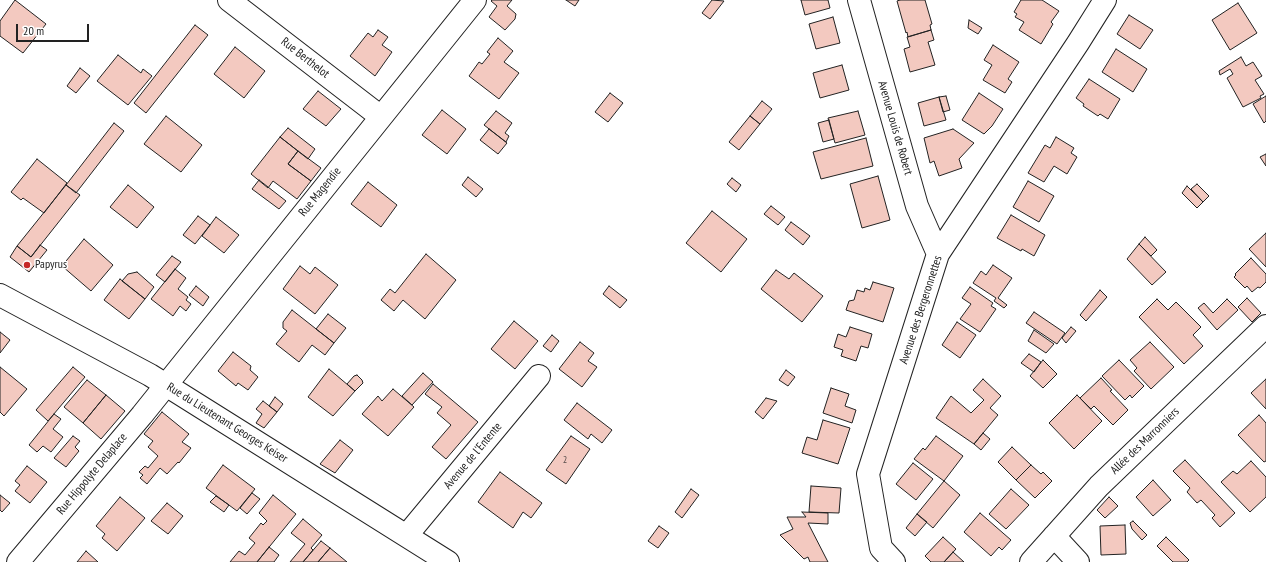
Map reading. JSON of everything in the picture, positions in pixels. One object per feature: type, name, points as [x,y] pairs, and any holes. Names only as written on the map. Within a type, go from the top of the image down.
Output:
[{"type":"street","name":"Rue Berthelot","points":[[230,0],[381,117]]},
{"type":"street","name":"Rue Magendie","points":[[166,385],[475,0]]},
{"type":"street","name":"Avenue Louis de Robert","points":[[859,0],[917,206],[938,254]]},
{"type":"street","name":"Avenue des Bergeronnettes","points":[[894,562],[881,548],[868,474],[938,254],[1105,0]]},
{"type":"street","name":"Rue du Lieutenant Georges Keiser","points":[[0,295],[150,375],[448,562]]},
{"type":"street","name":"Allée des Marronniers","points":[[1031,562],[1099,486],[1266,326]]},
{"type":"street","name":"Avenue de l'Entente","points":[[406,535],[539,376]]},
{"type":"street","name":"Rue Hippolyte Delaplace","points":[[18,562],[166,385]]},
{"type":"street","points":[[1054,536],[1078,562]]},
{"type":"building","points":[[15,0],[46,24],[23,53],[0,36],[0,21]]},
{"type":"building","points":[[512,0],[507,6],[516,14],[515,19],[505,30],[489,17],[497,6],[491,1]]},
{"type":"building","points":[[566,0],[579,0],[575,6]]},
{"type":"building","points":[[712,0],[724,1],[710,19],[702,13]]},
{"type":"building","points":[[801,0],[828,0],[830,8],[805,15]]},
{"type":"building","points":[[925,0],[932,24],[930,25],[931,30],[908,37],[897,1]]},
{"type":"building","points":[[1021,0],[1042,0],[1059,11],[1051,22],[1053,24],[1041,44],[1019,30],[1024,22],[1015,17],[1017,14],[1014,12]]},
{"type":"building","points":[[1238,3],[1257,33],[1230,50],[1212,20]]},
{"type":"building","points":[[1129,15],[1153,30],[1140,49],[1117,34]]},
{"type":"building","points":[[833,17],[840,43],[816,49],[809,24]]},
{"type":"building","points":[[969,20],[982,28],[978,34],[968,28]]},
{"type":"building","points":[[195,25],[208,35],[146,113],[134,103]]},
{"type":"building","points":[[378,30],[388,37],[382,45],[392,52],[375,76],[350,56],[368,33],[373,37]]},
{"type":"building","points":[[931,30],[934,40],[928,42],[935,65],[910,72],[904,49],[910,47],[907,37]]},
{"type":"building","points":[[498,38],[513,51],[504,62],[519,73],[499,99],[469,76],[479,62],[482,64],[490,54],[487,52]]},
{"type":"building","points":[[993,45],[1019,62],[1008,79],[1012,82],[1005,93],[983,80],[992,65],[984,60]]},
{"type":"building","points":[[235,47],[265,71],[244,98],[214,74]]},
{"type":"building","points":[[1116,49],[1147,69],[1133,92],[1102,72]]},
{"type":"building","points":[[118,55],[141,73],[143,69],[152,76],[128,105],[97,81]]},
{"type":"building","points":[[1241,57],[1246,66],[1253,62],[1262,76],[1255,80],[1264,94],[1260,96],[1261,98],[1243,107],[1227,78],[1233,74],[1230,69],[1220,75],[1219,71]]},
{"type":"building","points":[[842,65],[849,90],[820,98],[813,73]]},
{"type":"building","points":[[80,68],[90,76],[76,93],[67,86]]},
{"type":"building","points":[[1089,79],[1120,99],[1108,119],[1100,114],[1098,116],[1083,106],[1084,104],[1076,98]]},
{"type":"building","points":[[318,91],[341,109],[326,126],[303,109]]},
{"type":"building","points":[[610,93],[623,103],[608,122],[595,112]]},
{"type":"building","points":[[979,93],[1003,109],[992,126],[984,134],[962,120]]},
{"type":"building","points":[[946,96],[950,110],[943,112],[939,97]]},
{"type":"building","points":[[1266,96],[1266,121],[1264,123],[1253,104]]},
{"type":"building","points":[[939,97],[946,120],[924,126],[918,103]]},
{"type":"building","points":[[762,101],[772,109],[760,124],[750,116]]},
{"type":"building","points":[[442,110],[466,129],[447,154],[422,135]]},
{"type":"building","points":[[496,111],[512,123],[505,133],[509,136],[506,142],[484,125]]},
{"type":"building","points":[[858,111],[865,135],[835,143],[828,118]]},
{"type":"building","points":[[166,116],[202,145],[181,172],[144,144]]},
{"type":"building","points":[[750,116],[760,124],[739,150],[729,142]]},
{"type":"building","points":[[829,120],[834,139],[823,142],[818,123]]},
{"type":"building","points":[[114,123],[124,131],[76,193],[66,185]]},
{"type":"building","points":[[288,128],[315,149],[308,159],[280,137]]},
{"type":"building","points":[[489,129],[507,143],[498,154],[480,140]]},
{"type":"building","points":[[953,129],[974,143],[959,159],[962,168],[939,176],[934,161],[930,163],[924,138]]},
{"type":"building","points":[[280,137],[298,151],[288,164],[311,181],[297,199],[273,181],[268,188],[251,174]]},
{"type":"building","points":[[1056,137],[1074,148],[1071,153],[1077,157],[1067,174],[1054,166],[1044,182],[1028,173],[1045,145],[1050,148]]},
{"type":"building","points":[[866,138],[873,166],[821,179],[813,152]]},
{"type":"building","points":[[298,151],[321,168],[311,181],[288,164]]},
{"type":"building","points":[[1266,154],[1266,166],[1260,157]]},
{"type":"building","points":[[37,159],[67,183],[44,213],[23,198],[21,200],[11,192]]},
{"type":"building","points":[[878,176],[890,220],[862,228],[850,184]]},
{"type":"building","points":[[468,177],[483,189],[476,197],[462,185]]},
{"type":"building","points":[[732,178],[741,185],[736,192],[727,184]]},
{"type":"building","points":[[259,180],[286,201],[279,209],[252,189]]},
{"type":"building","points":[[1028,181],[1054,196],[1039,222],[1013,207]]},
{"type":"building","points":[[368,182],[397,205],[381,227],[351,204]]},
{"type":"building","points":[[1197,184],[1209,196],[1203,202],[1191,189]]},
{"type":"building","points":[[66,185],[80,195],[31,257],[17,246]]},
{"type":"building","points":[[128,185],[154,207],[137,228],[110,207]]},
{"type":"building","points":[[1187,186],[1203,202],[1197,208],[1182,193]]},
{"type":"building","points":[[771,206],[785,217],[778,225],[764,214]]},
{"type":"building","points":[[712,211],[747,239],[721,272],[686,243]]},
{"type":"building","points":[[1011,215],[1045,235],[1034,256],[997,238]]},
{"type":"building","points":[[198,216],[210,225],[195,244],[183,235]]},
{"type":"building","points":[[216,217],[239,235],[224,253],[202,236]]},
{"type":"building","points":[[791,222],[810,236],[803,245],[785,230]]},
{"type":"building","points":[[1266,233],[1266,267],[1249,249]]},
{"type":"building","points":[[1145,237],[1157,250],[1151,256],[1139,244]]},
{"type":"building","points":[[84,239],[113,265],[91,291],[62,266]]},
{"type":"building","points":[[1139,244],[1166,272],[1152,285],[1127,259]]},
{"type":"building","name":"Papyrus","points":[[40,245],[47,250],[29,272],[10,257],[17,246],[31,257]]},
{"type":"building","points":[[426,254],[456,280],[425,319],[403,300],[394,311],[381,300],[390,289],[395,293]]},
{"type":"building","points":[[172,256],[181,262],[165,282],[156,275]]},
{"type":"building","points":[[1251,258],[1266,274],[1266,282],[1260,288],[1258,287],[1252,292],[1247,286],[1245,288],[1234,277],[1236,275],[1235,274]]},
{"type":"building","points":[[993,265],[1012,278],[998,298],[1007,305],[1004,308],[994,301],[996,298],[973,283],[981,271],[986,275]]},
{"type":"building","points":[[300,266],[310,274],[315,267],[338,285],[315,314],[283,289]]},
{"type":"building","points":[[175,269],[186,278],[178,289],[188,297],[186,300],[191,304],[186,311],[180,306],[173,316],[151,299]]},
{"type":"building","points":[[776,270],[789,279],[794,273],[823,296],[802,322],[761,289]]},
{"type":"building","points":[[137,272],[154,287],[145,299],[122,281],[128,274]]},
{"type":"building","points":[[120,279],[145,299],[129,319],[104,300]]},
{"type":"building","points":[[873,282],[894,288],[883,322],[846,310],[849,301],[854,300],[857,290],[864,292],[865,288],[870,290]]},
{"type":"building","points":[[196,286],[209,297],[203,306],[189,295]]},
{"type":"building","points":[[609,286],[627,300],[620,308],[603,294]]},
{"type":"building","points":[[970,287],[993,303],[991,306],[996,309],[980,332],[960,319],[971,304],[962,298]]},
{"type":"building","points":[[1100,290],[1107,297],[1086,321],[1080,315]]},
{"type":"building","points":[[1247,298],[1261,313],[1252,322],[1238,307]]},
{"type":"building","points":[[1157,299],[1168,310],[1176,302],[1201,327],[1193,335],[1203,346],[1184,364],[1139,317]]},
{"type":"building","points":[[1227,299],[1238,310],[1217,330],[1198,308],[1204,303],[1213,313]]},
{"type":"building","points":[[292,310],[334,343],[325,355],[312,345],[299,362],[276,344],[287,331],[283,328],[283,322]]},
{"type":"building","points":[[1034,312],[1065,333],[1057,344],[1026,323]]},
{"type":"building","points":[[328,314],[346,328],[334,343],[316,329]]},
{"type":"building","points":[[514,321],[538,341],[515,369],[491,349]]},
{"type":"building","points":[[957,322],[976,335],[960,358],[942,345]]},
{"type":"building","points":[[850,327],[872,334],[868,348],[861,346],[856,361],[841,356],[843,350],[834,347],[838,334],[846,337]]},
{"type":"building","points":[[1071,327],[1076,331],[1066,343],[1062,338]]},
{"type":"building","points":[[1034,330],[1054,344],[1046,353],[1028,341]]},
{"type":"building","points":[[0,332],[10,340],[0,353]]},
{"type":"building","points":[[552,335],[559,341],[551,352],[543,346]]},
{"type":"building","points":[[580,342],[594,353],[588,361],[597,367],[582,387],[559,369]]},
{"type":"building","points":[[1150,342],[1174,367],[1151,389],[1134,371],[1137,368],[1130,360]]},
{"type":"building","points":[[233,352],[251,366],[250,370],[258,377],[248,390],[238,383],[236,386],[218,371]]},
{"type":"building","points":[[1029,354],[1041,362],[1034,372],[1021,363]]},
{"type":"building","points":[[1043,360],[1057,374],[1043,388],[1030,376]]},
{"type":"building","points":[[1119,360],[1144,386],[1132,398],[1130,395],[1125,400],[1102,376]]},
{"type":"building","points":[[0,367],[27,389],[4,416],[0,412]]},
{"type":"building","points":[[73,367],[85,377],[48,421],[36,410]]},
{"type":"building","points":[[329,369],[355,391],[333,416],[308,397]]},
{"type":"building","points":[[786,370],[795,377],[788,386],[779,380]]},
{"type":"building","points":[[423,373],[433,382],[412,405],[402,396]]},
{"type":"building","points":[[357,375],[363,383],[355,391],[347,384],[354,376]]},
{"type":"building","points":[[1101,378],[1112,390],[1110,391],[1128,410],[1113,425],[1094,406],[1091,409],[1080,398]]},
{"type":"building","points":[[983,379],[1001,396],[990,408],[998,415],[974,444],[936,418],[951,396],[971,413],[984,400],[973,390]]},
{"type":"building","points":[[1266,379],[1266,409],[1251,393]]},
{"type":"building","points":[[87,380],[106,395],[83,423],[64,407]]},
{"type":"building","points":[[433,384],[478,422],[446,459],[432,447],[451,425],[437,413],[442,407],[425,394]]},
{"type":"building","points":[[831,388],[849,394],[845,406],[856,410],[852,423],[823,413]]},
{"type":"building","points":[[393,389],[414,407],[388,436],[362,414],[378,396],[382,401]]},
{"type":"building","points":[[106,395],[125,411],[101,439],[83,423]]},
{"type":"building","points":[[1077,395],[1102,421],[1074,449],[1049,423]]},
{"type":"building","points":[[275,397],[283,404],[277,412],[269,406]]},
{"type":"building","points":[[766,398],[777,401],[763,419],[755,412]]},
{"type":"building","points":[[263,401],[277,412],[264,428],[256,423],[262,414],[256,409]]},
{"type":"building","points":[[577,403],[612,430],[602,443],[591,434],[588,439],[564,420]]},
{"type":"building","points":[[162,412],[189,434],[182,442],[191,448],[179,463],[178,462],[167,474],[160,468],[147,484],[140,478],[143,475],[139,472],[145,466],[148,468],[158,456],[148,447],[153,441],[144,434]]},
{"type":"building","points":[[54,414],[61,419],[53,429],[63,437],[51,452],[43,446],[37,452],[29,445]]},
{"type":"building","points":[[1259,415],[1266,423],[1266,461],[1264,462],[1238,435]]},
{"type":"building","points":[[823,420],[850,428],[838,464],[802,453],[807,437],[817,440]]},
{"type":"building","points":[[983,433],[990,439],[981,450],[974,444]]},
{"type":"building","points":[[73,436],[80,441],[75,447],[79,451],[66,467],[54,458]]},
{"type":"building","points":[[571,436],[590,449],[566,484],[546,470]]},
{"type":"building","points":[[936,436],[963,456],[944,481],[914,459],[923,448],[925,450]]},
{"type":"building","points":[[340,440],[353,450],[335,473],[320,464]]},
{"type":"building","points":[[1012,447],[1031,465],[1016,480],[998,462]]},
{"type":"building","points":[[1185,460],[1235,513],[1220,527],[1212,518],[1215,515],[1201,500],[1197,503],[1187,492],[1190,488],[1173,471]]},
{"type":"building","points":[[1251,461],[1266,477],[1266,497],[1250,512],[1221,482],[1233,471],[1237,474]]},
{"type":"building","points":[[913,463],[933,479],[916,500],[896,484]]},
{"type":"building","points":[[223,465],[255,489],[237,511],[206,488]]},
{"type":"building","points":[[1031,465],[1041,474],[1043,472],[1052,481],[1035,498],[1016,480]]},
{"type":"building","points":[[27,466],[47,482],[30,503],[15,491],[20,485],[15,481]]},
{"type":"building","points":[[500,472],[542,503],[531,518],[523,512],[513,528],[478,502]]},
{"type":"building","points":[[1153,480],[1171,500],[1153,516],[1136,497]]},
{"type":"building","points":[[944,481],[960,495],[933,528],[917,514]]},
{"type":"building","points":[[811,486],[841,488],[839,513],[809,512]]},
{"type":"building","points":[[691,489],[699,495],[682,518],[675,512]]},
{"type":"building","points":[[1011,489],[1029,505],[1006,529],[989,514]]},
{"type":"building","points":[[252,493],[260,499],[247,514],[240,508]]},
{"type":"building","points":[[0,495],[10,503],[2,512],[0,510]]},
{"type":"building","points":[[273,495],[296,514],[257,562],[230,562],[239,551],[245,555],[255,543],[249,538],[261,523],[263,525],[267,521],[259,513]]},
{"type":"building","points":[[216,496],[229,505],[224,512],[210,502]]},
{"type":"building","points":[[120,497],[145,518],[117,551],[102,538],[105,534],[96,526]]},
{"type":"building","points":[[1109,497],[1118,506],[1105,518],[1097,510]]},
{"type":"building","points":[[167,503],[183,516],[168,534],[151,521]]},
{"type":"building","points":[[802,512],[828,513],[828,524],[808,523],[828,562],[810,562],[808,557],[804,559],[780,535],[793,529],[787,517],[806,517]]},
{"type":"building","points":[[980,513],[1011,540],[1002,550],[999,547],[991,556],[964,532]]},
{"type":"building","points":[[917,514],[927,522],[915,536],[906,528]]},
{"type":"building","points":[[303,519],[322,535],[311,548],[313,550],[303,562],[290,562],[305,544],[291,533]]},
{"type":"building","points":[[1133,521],[1147,535],[1142,540],[1132,529],[1130,523]]},
{"type":"building","points":[[1125,525],[1126,554],[1101,555],[1100,526]]},
{"type":"building","points":[[659,526],[669,533],[658,548],[648,541]]},
{"type":"building","points":[[943,537],[956,549],[944,562],[931,562],[925,556]]},
{"type":"building","points":[[1166,537],[1189,560],[1187,562],[1173,562],[1157,546]]},
{"type":"building","points":[[321,541],[330,548],[318,562],[303,562]]},
{"type":"building","points":[[269,547],[279,555],[274,562],[257,562]]},
{"type":"building","points":[[330,548],[347,562],[318,562]]},
{"type":"building","points":[[86,551],[98,562],[77,562]]},
{"type":"building","points":[[953,552],[964,562],[944,562]]},
{"type":"place","name":"Papyrus","points":[[27,265]]}]
